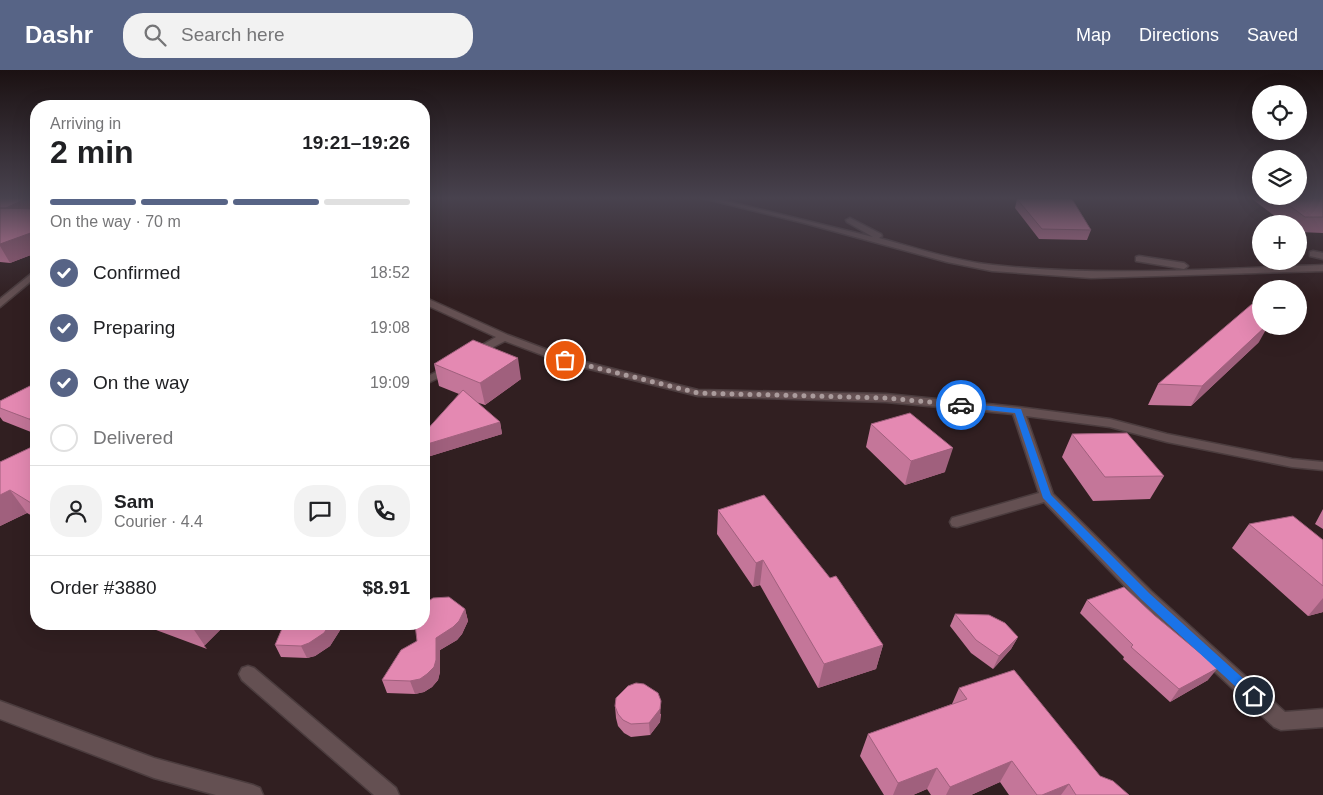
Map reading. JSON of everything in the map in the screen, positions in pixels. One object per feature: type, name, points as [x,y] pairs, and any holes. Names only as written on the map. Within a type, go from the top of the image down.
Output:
[{"type":"street","points":[[845,232],[950,260],[992,268],[1091,275],[1323,268]]},
{"type":"street","points":[[870,232],[908,249]]},
{"type":"street","points":[[1313,254],[1323,256]]},
{"type":"street","points":[[1139,259],[1221,271]]},
{"type":"street","points":[[0,304],[30,279]]},
{"type":"street","points":[[430,303],[504,337],[565,360],[698,393],[886,398],[1018,411],[1110,423],[1206,446],[1292,463],[1323,466]]},
{"type":"street","points":[[430,379],[504,337]]},
{"type":"street","points":[[1018,411],[1047,496],[1145,596],[1281,721],[1323,718]]},
{"type":"street","points":[[958,522],[1047,496]]},
{"type":"street","points":[[248,674],[389,795]]},
{"type":"street","points":[[0,710],[154,768],[253,795]]},
{"type":"building","points":[[0,232],[30,232],[30,233],[0,244]]},
{"type":"building","points":[[1252,304],[1252,335],[1256,335],[1202,386],[1158,384]]},
{"type":"building","points":[[473,340],[518,358],[480,383],[434,364]]},
{"type":"building","points":[[30,386],[30,419],[0,408],[0,401]]},
{"type":"building","points":[[463,390],[500,422],[430,443],[430,426]]},
{"type":"building","points":[[910,413],[953,448],[911,461],[871,424]]},
{"type":"building","points":[[1127,433],[1164,476],[1105,477],[1072,434]]},
{"type":"building","points":[[30,448],[30,502],[10,490],[0,495],[0,462]]},
{"type":"building","points":[[764,495],[830,578],[836,576],[883,645],[824,664],[763,560],[756,563],[718,510]]},
{"type":"building","points":[[1293,516],[1323,540],[1323,586],[1249,524]]},
{"type":"building","points":[[1124,587],[1154,615],[1218,668],[1179,689],[1131,647],[1133,645],[1087,600]]},
{"type":"building","points":[[449,597],[465,609],[459,621],[453,627],[436,638],[436,660],[434,667],[420,679],[410,681],[382,680],[401,650],[417,641],[416,630],[430,630],[430,600],[433,598]]},
{"type":"building","points":[[955,614],[989,615],[1005,623],[1018,637],[999,656],[976,640]]},
{"type":"building","points":[[281,630],[326,630],[309,643],[301,646],[275,645]]},
{"type":"building","points":[[1014,670],[1100,776],[1113,781],[1129,795],[1076,795],[1069,784],[1042,795],[1037,795],[1012,761],[950,787],[937,768],[898,783],[868,734],[967,699],[959,688]]},
{"type":"building","points":[[636,683],[644,684],[658,693],[661,701],[660,709],[649,723],[631,724],[623,720],[615,706],[616,698],[628,686]]},
{"type":"way so far","points":[[565,360],[698,393],[886,398],[961,405]]},
{"type":"route","points":[[961,405],[1018,411],[1047,496],[1145,596],[1254,696]]}]
